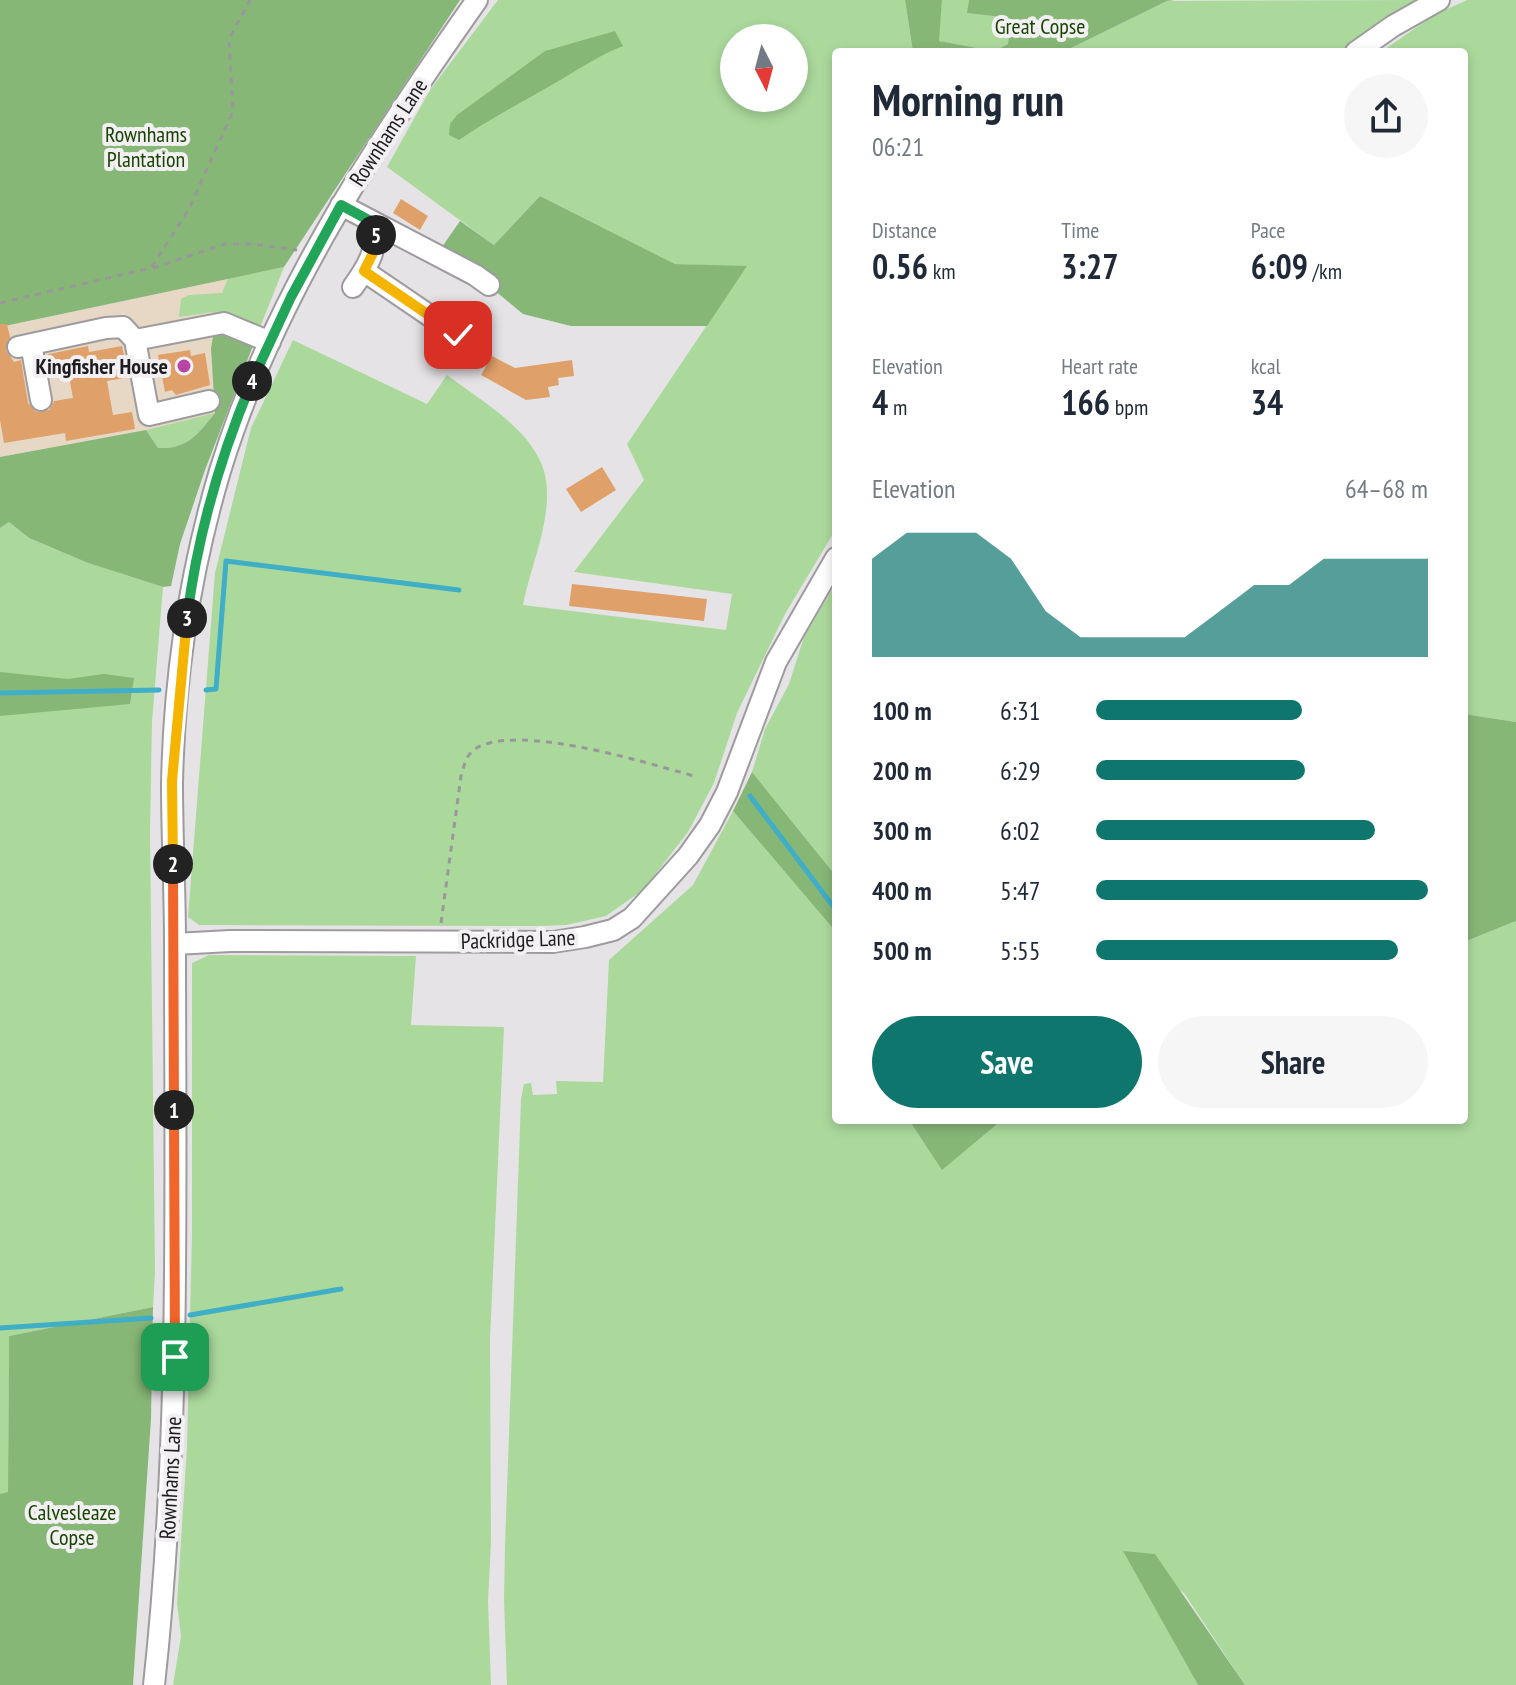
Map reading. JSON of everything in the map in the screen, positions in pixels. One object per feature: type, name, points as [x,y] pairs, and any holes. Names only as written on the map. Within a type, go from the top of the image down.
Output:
[{"type":"street","name":"Rownhams Lane","points":[[154,1685],[167,1545],[175,1357],[172,781],[187,612],[221,467],[245,399],[270,342],[341,205],[394,119],[477,0]]},
{"type":"street","points":[[1362,48],[1439,0]]},
{"type":"street","points":[[341,205],[489,285]]},
{"type":"street","points":[[374,223],[374,251],[358,279],[458,335]]},
{"type":"street","points":[[135,340],[224,323],[270,342]]},
{"type":"street","points":[[41,400],[24,346],[123,327],[135,340],[149,415],[209,401]]},
{"type":"street","name":"Packridge Lane","points":[[175,944],[230,941],[553,942],[613,930],[632,918],[688,856],[710,825],[727,792],[776,662],[832,565]]},
{"type":"path","points":[[151,268],[189,209],[233,111],[229,39],[250,0]]},
{"type":"path","points":[[0,303],[151,268],[225,244],[253,244],[305,251]]},
{"type":"path","points":[[442,942],[441,926],[457,801],[465,761],[474,750],[489,743],[534,740],[694,776]]},
{"type":"shaded area","points":[[284,267],[227,411],[146,430],[0,457],[0,327]]},
{"type":"green space","name":"Rownhams Plantation","points":[[0,0],[460,0],[284,267],[0,327]]},
{"type":"green space","points":[[498,0],[905,0],[912,48],[832,48],[832,536],[785,614],[737,713],[714,783],[688,832],[643,890],[606,916],[566,925],[199,925],[188,917],[215,573],[251,428],[293,340],[427,404],[447,375],[495,410],[525,438],[537,454],[544,472],[547,506],[523,605],[726,630],[732,594],[574,572],[644,480],[627,444],[746,267],[675,264],[540,196],[494,245],[387,167],[430,90]]},
{"type":"green space","name":"Great Copse","points":[[905,0],[942,0],[939,41],[978,48],[912,48]]},
{"type":"green space","points":[[942,0],[969,0],[968,13],[1010,18],[1008,44],[1000,48],[977,48],[938,41]]},
{"type":"green space","name":"Great Copse","points":[[969,0],[1175,0],[1167,1],[1071,48],[1000,48],[1008,44],[1010,18],[967,13]]},
{"type":"green space","points":[[1418,0],[1346,48],[1071,48],[1167,1]]},
{"type":"green space","points":[[1467,0],[1516,0],[1516,722],[1468,715],[1468,48],[1387,48],[1434,15]]},
{"type":"green space","points":[[615,31],[623,46],[591,61],[459,140],[449,135],[450,124],[457,115],[545,51]]},
{"type":"green space","points":[[540,196],[675,264],[747,266],[707,326],[571,326],[523,314],[442,247],[460,221],[494,245]]},
{"type":"green space","points":[[284,267],[259,330],[215,319],[213,312],[179,317],[181,299],[189,295],[222,293],[228,278]]},
{"type":"green space","points":[[230,333],[254,343],[205,470],[180,544],[171,586],[163,587],[88,563],[29,538],[9,522],[0,528],[0,457],[146,430],[158,448],[168,448],[184,443],[197,434],[215,413],[211,348],[213,337]]},
{"type":"green space","points":[[215,413],[197,434],[177,446],[158,448],[146,430]]},
{"type":"green space","points":[[9,522],[29,538],[88,563],[163,587],[152,722],[150,832],[153,1307],[9,1336],[8,1493],[0,1494],[0,528]]},
{"type":"green space","points":[[832,590],[832,871],[752,772],[765,729],[789,684],[804,637]]},
{"type":"green space","points":[[0,672],[68,679],[104,674],[134,678],[130,704],[0,716]]},
{"type":"green space","points":[[1468,715],[1516,722],[1516,921],[1468,940]]},
{"type":"green space","points":[[752,772],[832,871],[832,927],[733,811]]},
{"type":"green space","points":[[733,811],[832,927],[832,1124],[912,1124],[942,1169],[997,1124],[1468,1124],[1468,940],[1516,921],[1516,1685],[1245,1685],[1184,1593],[1124,1551],[1198,1685],[507,1685],[505,1545],[524,1084],[531,1083],[533,1095],[557,1094],[556,1081],[603,1082],[609,960],[693,885]]},
{"type":"green space","points":[[209,955],[416,956],[411,1025],[504,1027],[490,1340],[491,1542],[488,1601],[491,1685],[173,1685],[181,1636],[177,1603],[187,1447],[192,1231],[192,963]]},
{"type":"green space","points":[[912,1124],[997,1124],[942,1170]]},
{"type":"green space","name":"Calvesleaze Copse","points":[[153,1307],[151,1419],[133,1685],[0,1685],[0,1494],[8,1492],[9,1336]]},
{"type":"green space","points":[[1123,1551],[1155,1554],[1245,1685],[1198,1685]]},
{"type":"building","points":[[401,199],[428,216],[420,230],[393,213]]},
{"type":"building","points":[[0,324],[7,324],[10,337],[6,350],[14,362],[21,360],[28,403],[37,412],[49,410],[54,401],[73,398],[68,371],[50,374],[46,356],[88,346],[89,352],[122,346],[129,377],[107,381],[113,415],[132,412],[135,429],[66,441],[65,433],[4,443],[0,420]]},
{"type":"building","name":"Kingfisher House","points":[[190,350],[191,356],[205,353],[210,385],[176,395],[172,390],[165,392],[158,355]]},
{"type":"building","points":[[492,356],[515,368],[572,360],[574,376],[558,378],[559,385],[548,387],[550,397],[526,400],[481,375]]},
{"type":"building","points":[[602,467],[616,490],[581,512],[566,489]]},
{"type":"building","points":[[572,584],[707,599],[704,621],[569,606]]},
{"type":"waterway","points":[[206,690],[216,689],[226,561],[459,590]]},
{"type":"waterway","points":[[0,693],[159,690]]},
{"type":"waterway","points":[[750,796],[832,905]]},
{"type":"waterway","points":[[190,1315],[341,1289]]},
{"type":"waterway","points":[[0,1328],[151,1318]]},
{"type":"place","name":"Kingfisher House","points":[[184,366]]},
{"type":"route","points":[[175,1357],[172,781],[187,612],[221,467],[266,349],[341,205],[374,223],[374,251],[364,271],[458,335]]}]
